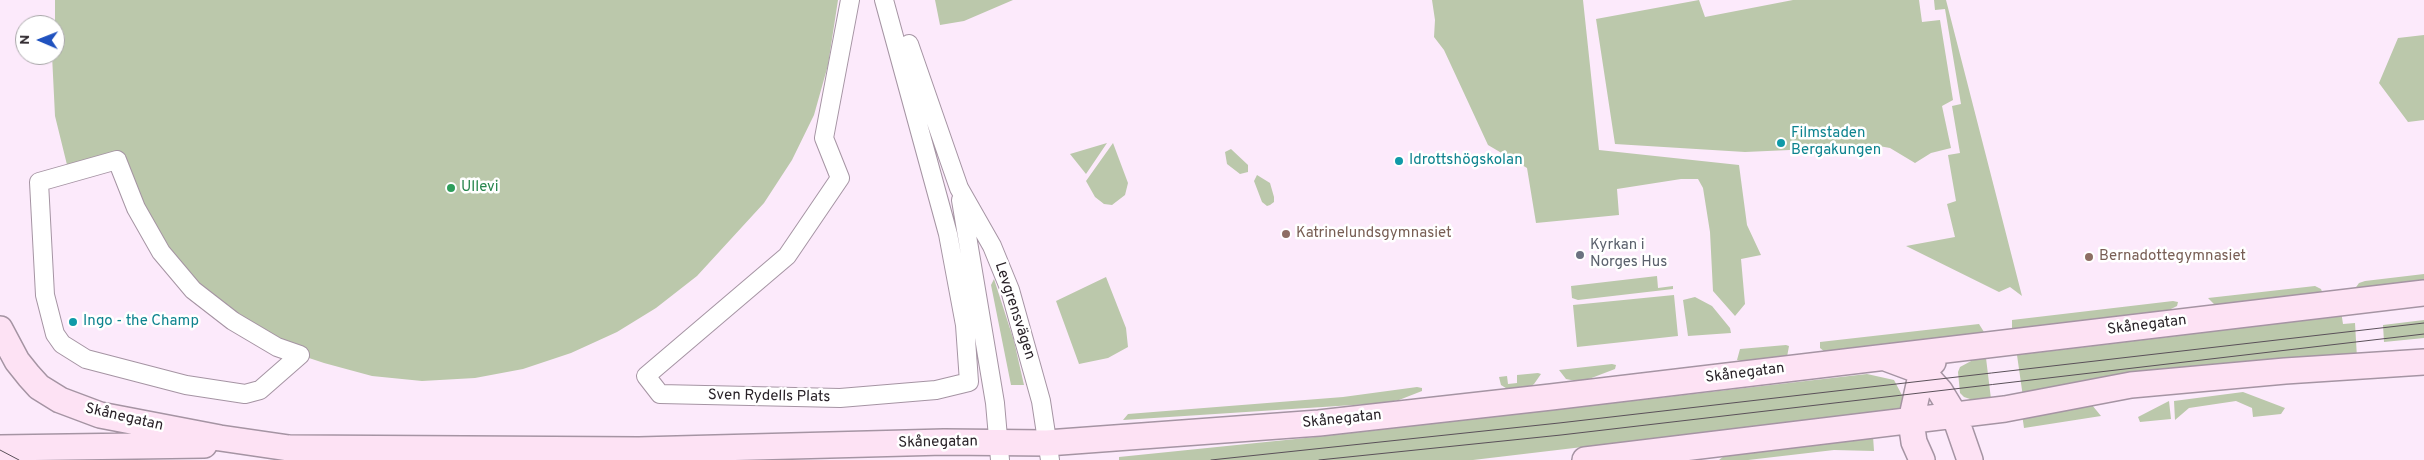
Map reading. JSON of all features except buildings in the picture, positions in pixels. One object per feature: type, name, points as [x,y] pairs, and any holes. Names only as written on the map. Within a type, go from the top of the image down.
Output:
[{"type":"main road","name":"Skånegatan","points":[[0,448],[254,445],[335,449],[639,450],[944,442],[999,451],[1048,451],[1571,395],[2424,293]]},
{"type":"main road","name":"Skånegatan","points":[[0,329],[17,361],[29,376],[39,387],[67,403],[100,415],[254,445]]},
{"type":"main road","points":[[1922,460],[1914,442],[1911,421],[1924,372],[1936,360],[1959,348]]},
{"type":"main road","points":[[1884,357],[1924,372],[1940,391],[1954,414],[1970,460]]},
{"type":"main road","points":[[1586,460],[2004,409],[2131,385],[2285,371],[2424,362]]},
{"type":"street","name":"Sven Rydells Plats","points":[[850,0],[824,138],[840,178],[787,256],[646,376],[660,394],[840,398],[936,390],[969,382],[965,325],[948,234],[884,0]]},
{"type":"street","name":"Levgrensvägen","points":[[895,0],[921,82],[959,188],[992,246],[1010,290],[1041,401],[1048,451]]},
{"type":"street","points":[[117,160],[136,208],[161,252],[193,290],[233,321],[277,347],[300,355],[260,390],[245,394],[186,385],[86,359],[62,344],[55,334],[46,295],[39,182],[117,160]]},
{"type":"street","name":"Levgrensvägen","points":[[959,188],[991,376],[999,451]]},
{"type":"green space","name":"Ullevi","points":[[55,0],[838,0],[828,65],[814,115],[792,160],[764,203],[697,276],[656,308],[617,332],[571,353],[523,369],[475,378],[422,381],[372,376],[324,363],[300,355],[233,321],[161,252],[117,160],[69,173],[55,116],[52,65],[65,65],[65,15],[55,15]]},
{"type":"green space","points":[[935,0],[1013,0],[964,21],[940,25]]},
{"type":"green space","points":[[1432,0],[1583,0],[1599,150],[1739,165],[1747,225],[1761,255],[1741,259],[1745,304],[1735,316],[1713,291],[1710,232],[1703,188],[1698,179],[1681,179],[1617,189],[1619,215],[1536,223],[1527,168],[1488,145],[1444,50],[1434,37],[1435,20]]},
{"type":"green space","name":"Filmstaden Bergakungen","points":[[1699,0],[1705,17],[1793,0],[1919,0],[1922,22],[1940,20],[1953,100],[1942,106],[1951,148],[1931,153],[1915,163],[1890,148],[1879,146],[1745,152],[1615,144],[1596,19]]},
{"type":"green space","points":[[1934,0],[1946,0],[2022,296],[2010,287],[1999,292],[1906,246],[1955,237],[1947,204],[1956,201],[1948,155],[1960,153],[1952,106],[1961,104],[1945,9],[1935,10]]},
{"type":"green space","points":[[2424,35],[2424,120],[2408,122],[2379,83],[2398,38]]},
{"type":"green space","points":[[1107,143],[1086,174],[1070,154]]},
{"type":"green space","points":[[1113,143],[1128,183],[1125,195],[1112,205],[1104,204],[1095,197],[1086,181]]},
{"type":"green space","points":[[1231,149],[1248,165],[1248,172],[1240,174],[1227,164],[1225,152]]},
{"type":"green space","points":[[1257,175],[1270,183],[1274,202],[1270,205],[1267,206],[1262,202],[1254,181]]},
{"type":"green space","points":[[2424,274],[2424,283],[2354,290],[2359,283],[2365,281]]},
{"type":"green space","points":[[1657,276],[1658,288],[1673,286],[1673,289],[1578,300],[1572,298],[1571,286]]},
{"type":"green space","points":[[1106,277],[1126,328],[1128,347],[1108,358],[1079,364],[1056,301]]},
{"type":"green space","points":[[994,279],[1014,341],[1024,385],[1011,385],[991,285]]},
{"type":"green space","points":[[2315,286],[2321,289],[2323,294],[2221,304],[2214,304],[2208,298]]},
{"type":"green space","points":[[1674,295],[1678,336],[1577,347],[1573,305]]},
{"type":"green space","points":[[1695,297],[1712,306],[1730,328],[1731,333],[1688,336],[1683,300]]},
{"type":"green space","points":[[2173,301],[2178,302],[2177,306],[2169,310],[2012,329],[2012,320]]},
{"type":"green space","points":[[2341,311],[2343,324],[2355,323],[2357,358],[2023,397],[2017,355],[2176,336]]},
{"type":"green space","points":[[2424,320],[2424,338],[2384,342],[2383,325]]},
{"type":"green space","points":[[1979,324],[1984,332],[1825,352],[1820,348],[1820,342]]},
{"type":"green space","points":[[1789,346],[1787,357],[1751,363],[1737,360],[1740,349]]},
{"type":"green space","points":[[1986,358],[1991,399],[1973,400],[1964,397],[1960,393],[1958,372],[1960,367],[1973,360]]},
{"type":"green space","points":[[1616,365],[1615,369],[1581,382],[1566,379],[1559,370]]},
{"type":"green space","points":[[1541,374],[1534,384],[1528,388],[1509,390],[1501,385],[1499,377],[1507,376],[1508,384],[1517,383],[1517,375]]},
{"type":"green space","points":[[1867,374],[1894,380],[1904,399],[1903,409],[1473,460],[1119,460],[1119,457],[1325,436]]},
{"type":"green space","points":[[1417,387],[1422,388],[1422,391],[1399,400],[1384,403],[1123,420],[1128,414],[1343,397]]},
{"type":"green space","points":[[2243,392],[2285,408],[2281,414],[2253,417],[2252,408],[2236,401],[2189,408],[2175,420],[2174,401]]},
{"type":"green space","points":[[2169,401],[2171,419],[2140,422],[2138,417]]},
{"type":"green space","points":[[2092,405],[2101,416],[2024,428],[2022,414]]},
{"type":"green space","points":[[1873,436],[1874,451],[1834,450],[1748,460],[1719,460],[1724,456]]},
{"type":"tram line","points":[[1211,460],[1559,423],[2424,323]]},
{"type":"tram line","points":[[1319,460],[1561,435],[2424,334]]},
{"type":"tram line","points":[[0,450],[19,460]]},
{"type":"place","name":"Filmstaden Bergakungen","points":[[1781,143]]},
{"type":"place","name":"Idrottshögskolan","points":[[1399,161]]},
{"type":"place","name":"Ullevi","points":[[451,188]]},
{"type":"place","name":"Katrinelundsgymnasiet","points":[[1286,234]]},
{"type":"place","name":"Kyrkan i Norges Hus","points":[[1580,255]]},
{"type":"place","name":"Bernadottegymnasiet","points":[[2089,257]]},
{"type":"place","name":"Ingo - the Champ","points":[[73,322]]}]
